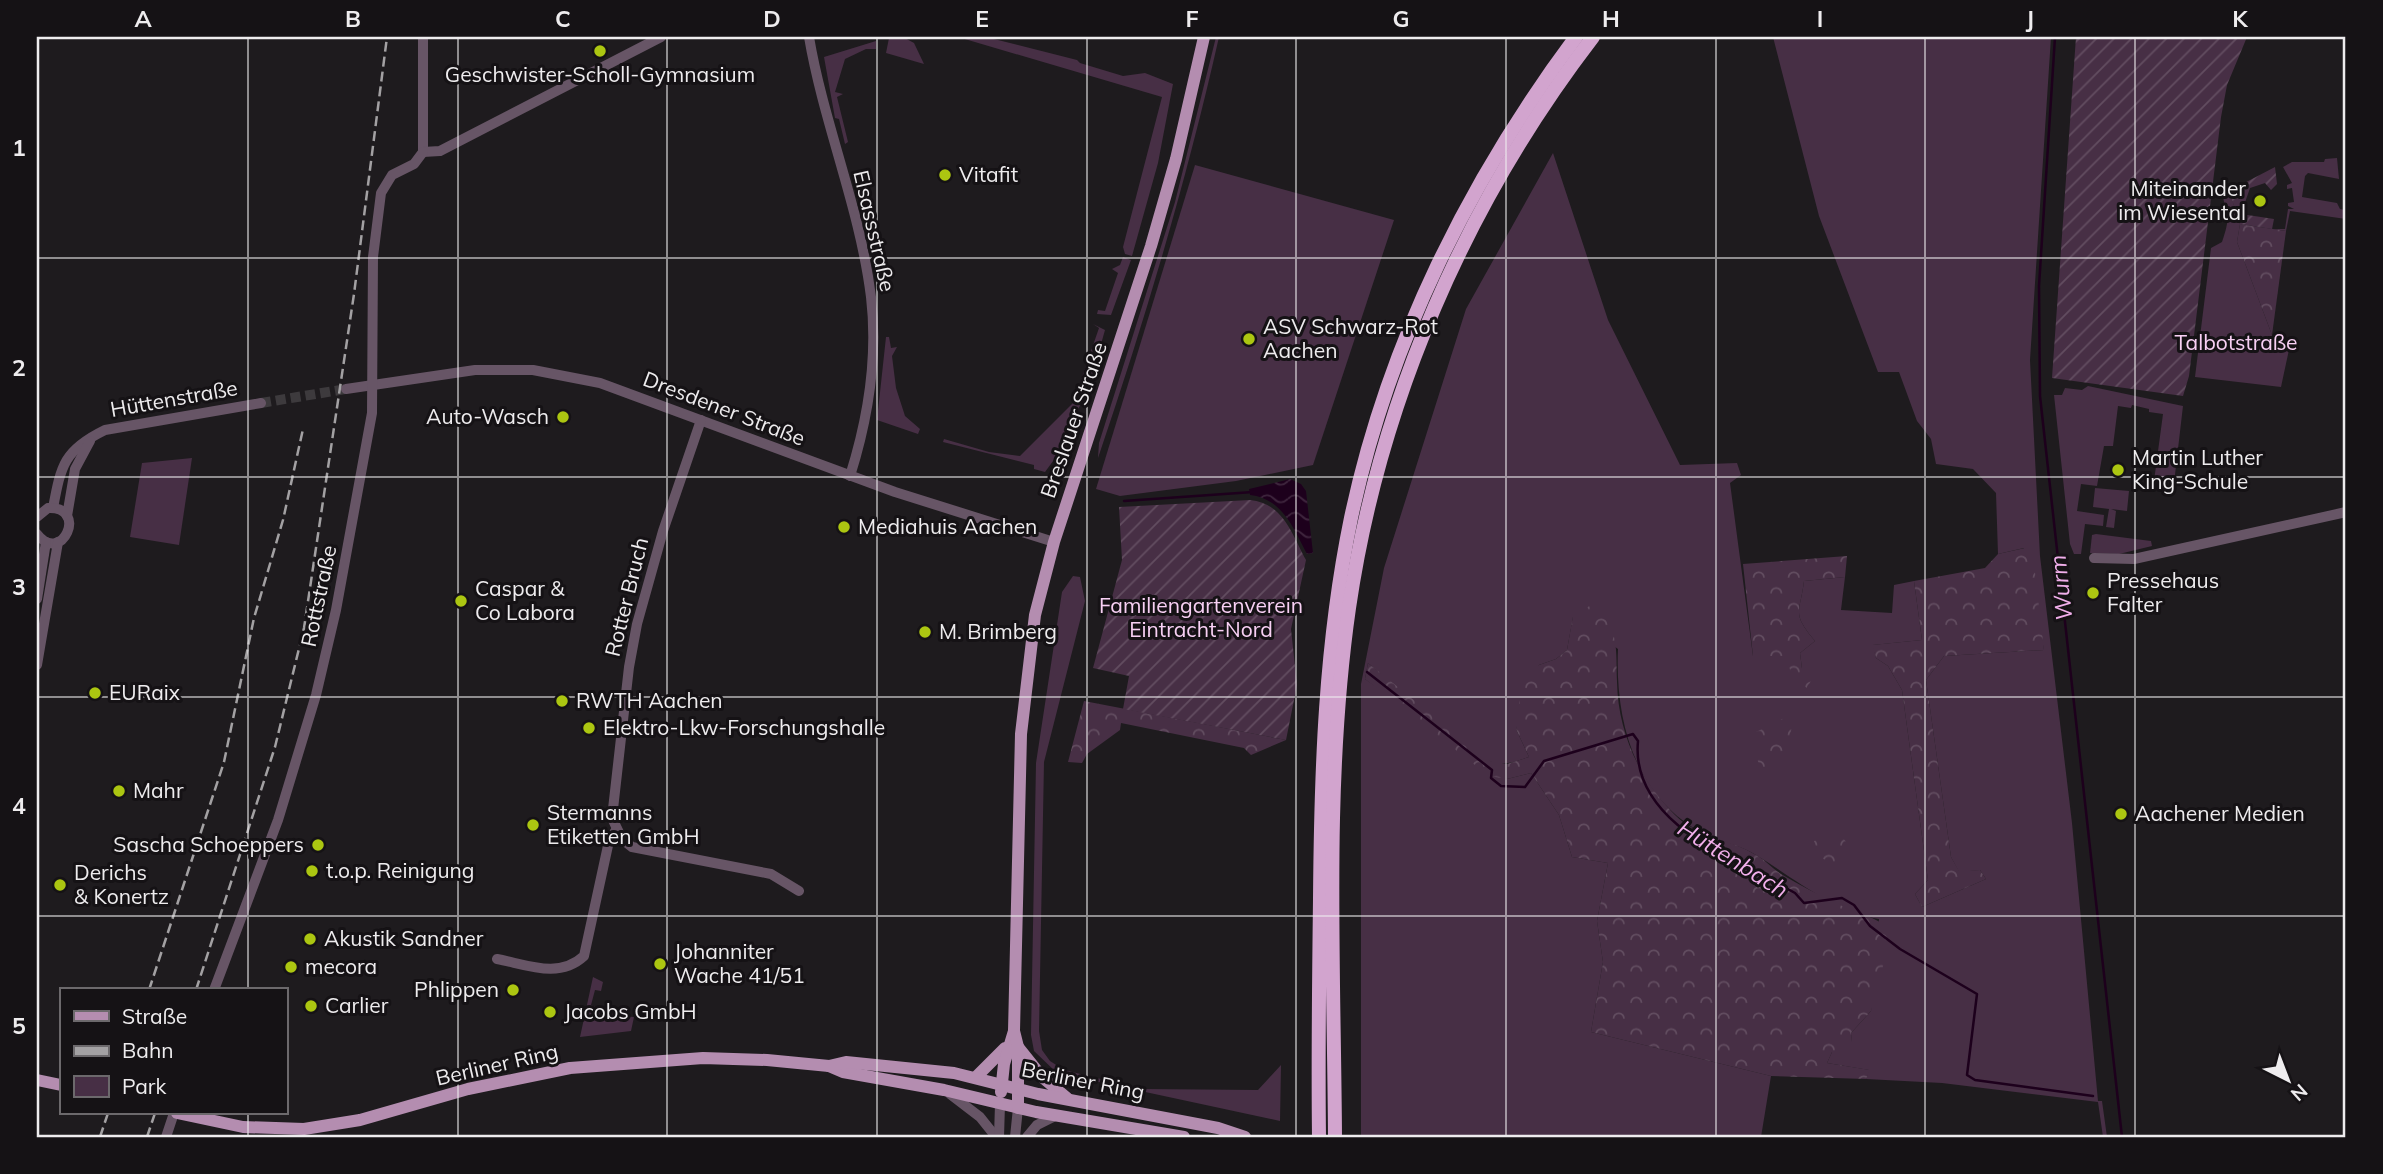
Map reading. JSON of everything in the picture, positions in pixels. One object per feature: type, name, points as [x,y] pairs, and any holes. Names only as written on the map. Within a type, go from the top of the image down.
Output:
[{"type":"highway","points":[[1319,1134],[1324,707],[1336,605],[1352,516],[1399,357],[1459,221],[1501,145],[1576,37]]},
{"type":"highway","points":[[1335,1135],[1335,819],[1339,709],[1349,608],[1366,521],[1412,362],[1456,261],[1513,153],[1559,81],[1593,37]]},
{"type":"main road","name":"Breslauer Straße","points":[[1018,1108],[1019,1089],[1013,1046],[1021,734],[1035,615],[1054,542],[1146,265],[1176,159],[1204,37]]},
{"type":"main road","name":"Breslauer Straße","points":[[1000,1104],[1002,1084],[1013,1046]]},
{"type":"main road","points":[[976,1077],[1013,1046],[1042,1077],[1067,1098]]},
{"type":"main road","name":"Berliner Ring","points":[[180,1114],[243,1127],[304,1129],[360,1120],[468,1089],[570,1068],[704,1058],[830,1066],[846,1062],[976,1077],[1019,1089],[1207,1125],[1245,1137]]},
{"type":"main road","name":"Berliner Ring","points":[[830,1066],[843,1072],[944,1090],[1018,1108],[1184,1137]]},
{"type":"main road","points":[[37,1080],[60,1085]]},
{"type":"street","points":[[423,37],[423,152],[440,151],[661,37]]},
{"type":"street","name":"Elsassstraße","points":[[809,37],[825,113],[864,257],[871,299],[871,380],[850,476]]},
{"type":"street","name":"Rottstraße","points":[[215,988],[269,846],[316,695],[366,455],[372,385],[373,257],[381,193],[392,175],[414,164],[423,152]]},
{"type":"street","name":"Dresdener Straße","points":[[372,385],[475,370],[533,370],[600,383],[850,476],[1054,542]]},
{"type":"street","points":[[346,389],[372,385]]},
{"type":"street","name":"Hüttenstraße","points":[[53,508],[65,459],[73,449],[105,430],[261,403]]},
{"type":"street","name":"Rotter Bruch","points":[[498,959],[562,970],[574,966],[584,956],[609,841],[617,830],[612,818],[614,795],[637,624],[663,531],[701,420]]},
{"type":"street","name":"Hüttenstraße","points":[[58,542],[68,533],[67,516],[79,457],[94,436]]},
{"type":"street","points":[[37,515],[53,508],[67,516]]},
{"type":"street","points":[[2094,558],[2134,559],[2346,512]]},
{"type":"street","points":[[37,534],[46,542],[58,542],[37,665]]},
{"type":"street","points":[[37,599],[46,542]]},
{"type":"street","points":[[617,830],[632,847],[771,874],[799,891]]},
{"type":"street","points":[[944,1090],[972,1110],[998,1137]]},
{"type":"street","points":[[998,1137],[1000,1104]]},
{"type":"street","points":[[1015,1137],[1018,1108]]},
{"type":"street","points":[[166,1137],[176,1114]]},
{"type":"street","points":[[1027,1137],[1037,1125],[1057,1115]]},
{"type":"green space","points":[[903,37],[914,43],[924,64],[886,53],[889,38]]},
{"type":"green space","points":[[958,37],[986,37],[1077,60],[1123,76],[1145,73],[1173,84],[1158,163],[1132,256],[1125,254],[1123,247],[1162,97]]},
{"type":"green space","points":[[1216,37],[1219,37],[1207,90],[1179,196],[1149,302],[1098,458],[1099,443],[1175,202]]},
{"type":"green space","points":[[1773,37],[2051,37],[2030,360],[2040,556],[2072,823],[2098,1101],[2102,1101],[2107,1137],[2103,1137],[2098,1102],[1942,1083],[1866,1079],[1869,1070],[1827,1063],[1832,1052],[1852,1044],[1851,1033],[1871,1011],[1879,919],[1830,902],[1749,851],[1704,834],[1675,814],[1657,795],[1632,751],[1620,701],[1618,649],[1573,617],[1567,650],[1556,659],[1539,665],[1516,729],[1529,757],[1506,763],[1492,762],[1448,733],[1368,663],[1365,679],[1507,779],[1531,773],[1559,815],[1572,857],[1608,863],[1597,921],[1603,962],[1591,1032],[1771,1076],[1761,1137],[1361,1137],[1361,684],[1384,568],[1466,309],[1553,153],[1608,320],[1680,465],[1737,463],[1741,475],[1730,483],[1753,656],[1788,656],[1802,669],[1800,653],[1815,641],[1800,618],[1799,607],[1804,581],[1845,577],[1841,610],[1892,613],[1894,585],[1914,581],[1922,640],[1873,645],[1876,658],[1888,666],[1902,690],[1928,880],[1915,894],[1922,907],[1986,879],[1980,870],[1959,872],[1951,857],[1926,680],[1944,656],[2044,650],[2024,548],[1998,554],[1996,493],[1973,469],[1936,464],[1931,439],[1917,421],[1899,372],[1878,372],[1819,216]]},
{"type":"green space","points":[[2076,37],[2247,37],[2227,85],[2221,117],[2189,376],[2183,396],[2052,378]]},
{"type":"green space","points":[[876,41],[876,49],[866,49],[845,59],[835,92],[843,94],[837,97],[848,142],[845,144],[839,119],[835,118],[824,57]]},
{"type":"green space","points":[[2337,158],[2339,179],[2308,173],[2305,176],[2302,197],[2337,203],[2340,209],[2345,210],[2346,205],[2346,219],[2290,211],[2286,231],[2273,229],[2285,229],[2288,209],[2294,209],[2288,206],[2288,203],[2294,202],[2292,188],[2287,189],[2287,185],[2292,183],[2283,167],[2292,162],[2324,162],[2325,159]]},
{"type":"green space","name":"ASV Schwarz-Rot Aachen","points":[[1195,165],[1394,220],[1313,465],[1236,481],[1120,496],[1096,489]]},
{"type":"green space","points":[[2275,167],[2277,184],[2271,190],[2265,183],[2250,188],[2241,214],[2274,219],[2272,229],[2240,224],[2229,191]]},
{"type":"green space","name":"Talbotstraße","points":[[2227,184],[2240,224],[2237,242],[2272,335],[2287,339],[2290,345],[2281,387],[2195,377],[2211,248],[2222,242],[2227,223],[2222,185]]},
{"type":"green space","points":[[2240,224],[2286,231],[2272,335],[2237,242]]},
{"type":"green space","points":[[1123,257],[1131,260],[1111,315],[1097,314],[1098,310],[1105,311],[1118,273],[1112,269],[1120,265]]},
{"type":"green space","points":[[1093,324],[1105,330],[1092,376],[1067,437],[1063,437],[1056,457],[1045,472],[1034,469],[1034,465],[943,442],[944,439],[989,452],[1020,456],[1073,403],[1099,328]]},
{"type":"green space","points":[[886,337],[889,337],[891,348],[897,347],[892,356],[896,388],[905,416],[920,429],[918,434],[877,420]]},
{"type":"green space","points":[[2088,386],[2183,406],[2174,483],[2154,481],[2163,414],[2132,405],[2131,408],[2118,406],[2113,446],[2104,446],[2097,486],[2081,484],[2077,511],[2104,515],[2103,526],[2085,524],[2081,554],[2074,554],[2070,544],[2054,395],[2062,395],[2065,388],[2082,390]]},
{"type":"green space","points":[[192,458],[179,545],[130,537],[142,463]]},
{"type":"green space","points":[[2095,488],[2129,491],[2127,511],[2111,509],[2116,511],[2114,528],[2106,527],[2109,509],[2093,507]]},
{"type":"green space","name":"Familiengartenverein Eintracht-Nord","points":[[1250,500],[1261,502],[1279,513],[1306,560],[1291,629],[1297,685],[1286,740],[1123,709],[1129,676],[1093,668],[1122,560],[1119,507]]},
{"type":"green space","points":[[2092,535],[2151,541],[2152,546],[2119,554],[2090,553]]},
{"type":"green space","points":[[2025,548],[2034,564],[2044,650],[1944,656],[1926,680],[1951,857],[1959,871],[1980,870],[1986,879],[1922,907],[1915,894],[1928,880],[1902,690],[1888,666],[1876,658],[1872,645],[1922,640],[1914,581],[1985,568],[1998,554]]},
{"type":"green space","points":[[1847,556],[1845,577],[1804,581],[1799,607],[1800,618],[1815,641],[1800,653],[1802,669],[1812,679],[1807,688],[1792,679],[1787,656],[1753,656],[1743,564]]},
{"type":"green space","points":[[1073,576],[1080,577],[1085,601],[1044,762],[1039,1031],[1042,1050],[1050,1061],[1064,1070],[1142,1089],[1258,1090],[1281,1065],[1280,1121],[1057,1073],[1034,1051],[1031,1035],[1036,763],[1062,592]]},
{"type":"green space","points":[[1596,602],[1609,623],[1615,640],[1618,701],[1626,737],[1641,770],[1662,801],[1693,828],[1746,850],[1795,882],[1878,921],[1889,929],[1888,947],[1871,1011],[1851,1033],[1853,1051],[1843,1057],[1832,1052],[1827,1063],[1870,1070],[1866,1079],[1771,1076],[1591,1032],[1603,962],[1597,921],[1608,863],[1572,857],[1559,815],[1531,773],[1507,779],[1489,776],[1365,679],[1368,663],[1490,761],[1507,764],[1529,757],[1516,729],[1522,681],[1539,665],[1556,659],[1567,650],[1573,616]]},
{"type":"green space","points":[[1084,701],[1286,740],[1251,755],[1244,748],[1121,723],[1120,730],[1087,754],[1082,763],[1068,762]]},
{"type":"green space","points":[[1784,718],[1792,726],[1788,748],[1780,769],[1769,778],[1758,763],[1756,732]]},
{"type":"green space","points":[[1827,836],[1842,837],[1849,845],[1845,861],[1837,866],[1818,856],[1814,841]]},
{"type":"green space","points":[[593,977],[603,982],[601,991],[595,990],[591,1005],[618,1016],[634,1017],[631,1031],[580,1037]]},
{"type":"water","points":[[1290,479],[1301,484],[1306,491],[1313,553],[1307,554],[1292,525],[1279,509],[1271,502],[1250,495],[1249,489]]},
{"type":"waterway","name":"Wurm","points":[[2055,37],[2039,286],[2040,396],[2122,1137]]},
{"type":"waterway","name":"Hüttenbach","points":[[1124,501],[1253,492]]},
{"type":"waterway","name":"Hüttenbach","points":[[1367,672],[1492,770],[1491,778],[1501,786],[1525,787],[1544,761],[1633,734],[1638,741],[1640,770],[1651,795],[1669,817],[1691,836],[1795,893],[1804,903],[1842,898],[1854,905],[1870,926],[1900,949],[1977,994],[1967,1075],[1975,1080],[2093,1096]]},
{"type":"tunnel","points":[[261,403],[346,389]]},
{"type":"railway","points":[[197,988],[275,747],[304,628],[354,294],[387,37]]},
{"type":"railway","points":[[150,988],[224,762],[254,618],[283,520],[303,429]]},
{"type":"railway","points":[[100,1137],[108,1114]]},
{"type":"railway","points":[[147,1137],[155,1114]]},
{"type":"place","name":"Geschwister-Scholl-Gymnasium","points":[[600,51]]},
{"type":"place","name":"Vitafit","points":[[945,175]]},
{"type":"place","name":"Miteinander im Wiesental","points":[[2260,201]]},
{"type":"place","name":"ASV Schwarz-Rot Aachen","points":[[1249,339]]},
{"type":"place","name":"Auto-Wasch","points":[[563,417]]},
{"type":"place","name":"Martin Luther King-Schule","points":[[2118,470]]},
{"type":"place","name":"Mediahuis Aachen","points":[[844,527]]},
{"type":"place","name":"Pressehaus Falter","points":[[2093,593]]},
{"type":"place","name":"Caspar & Co Labora","points":[[461,601]]},
{"type":"place","name":"M. Brimberg","points":[[925,632]]},
{"type":"place","name":"EURaix","points":[[95,693]]},
{"type":"place","name":"RWTH Aachen","points":[[562,701]]},
{"type":"place","name":"Elektro-Lkw-Forschungshalle","points":[[589,728]]},
{"type":"place","name":"Mahr","points":[[119,791]]},
{"type":"place","name":"Aachener Medien","points":[[2121,814]]},
{"type":"place","name":"Stermanns Etiketten GmbH","points":[[533,825]]},
{"type":"place","name":"Sascha Schoeppers","points":[[318,845]]},
{"type":"place","name":"t.o.p. Reinigung","points":[[312,871]]},
{"type":"place","name":"Derichs & Konertz","points":[[60,885]]},
{"type":"place","name":"Akustik Sandner","points":[[310,939]]},
{"type":"place","name":"Johanniter Wache 41/51","points":[[660,964]]},
{"type":"place","name":"mecora","points":[[291,967]]},
{"type":"place","name":"Phlippen","points":[[513,990]]},
{"type":"place","name":"Carlier","points":[[311,1006]]},
{"type":"place","name":"Jacobs GmbH","points":[[550,1012]]}]
